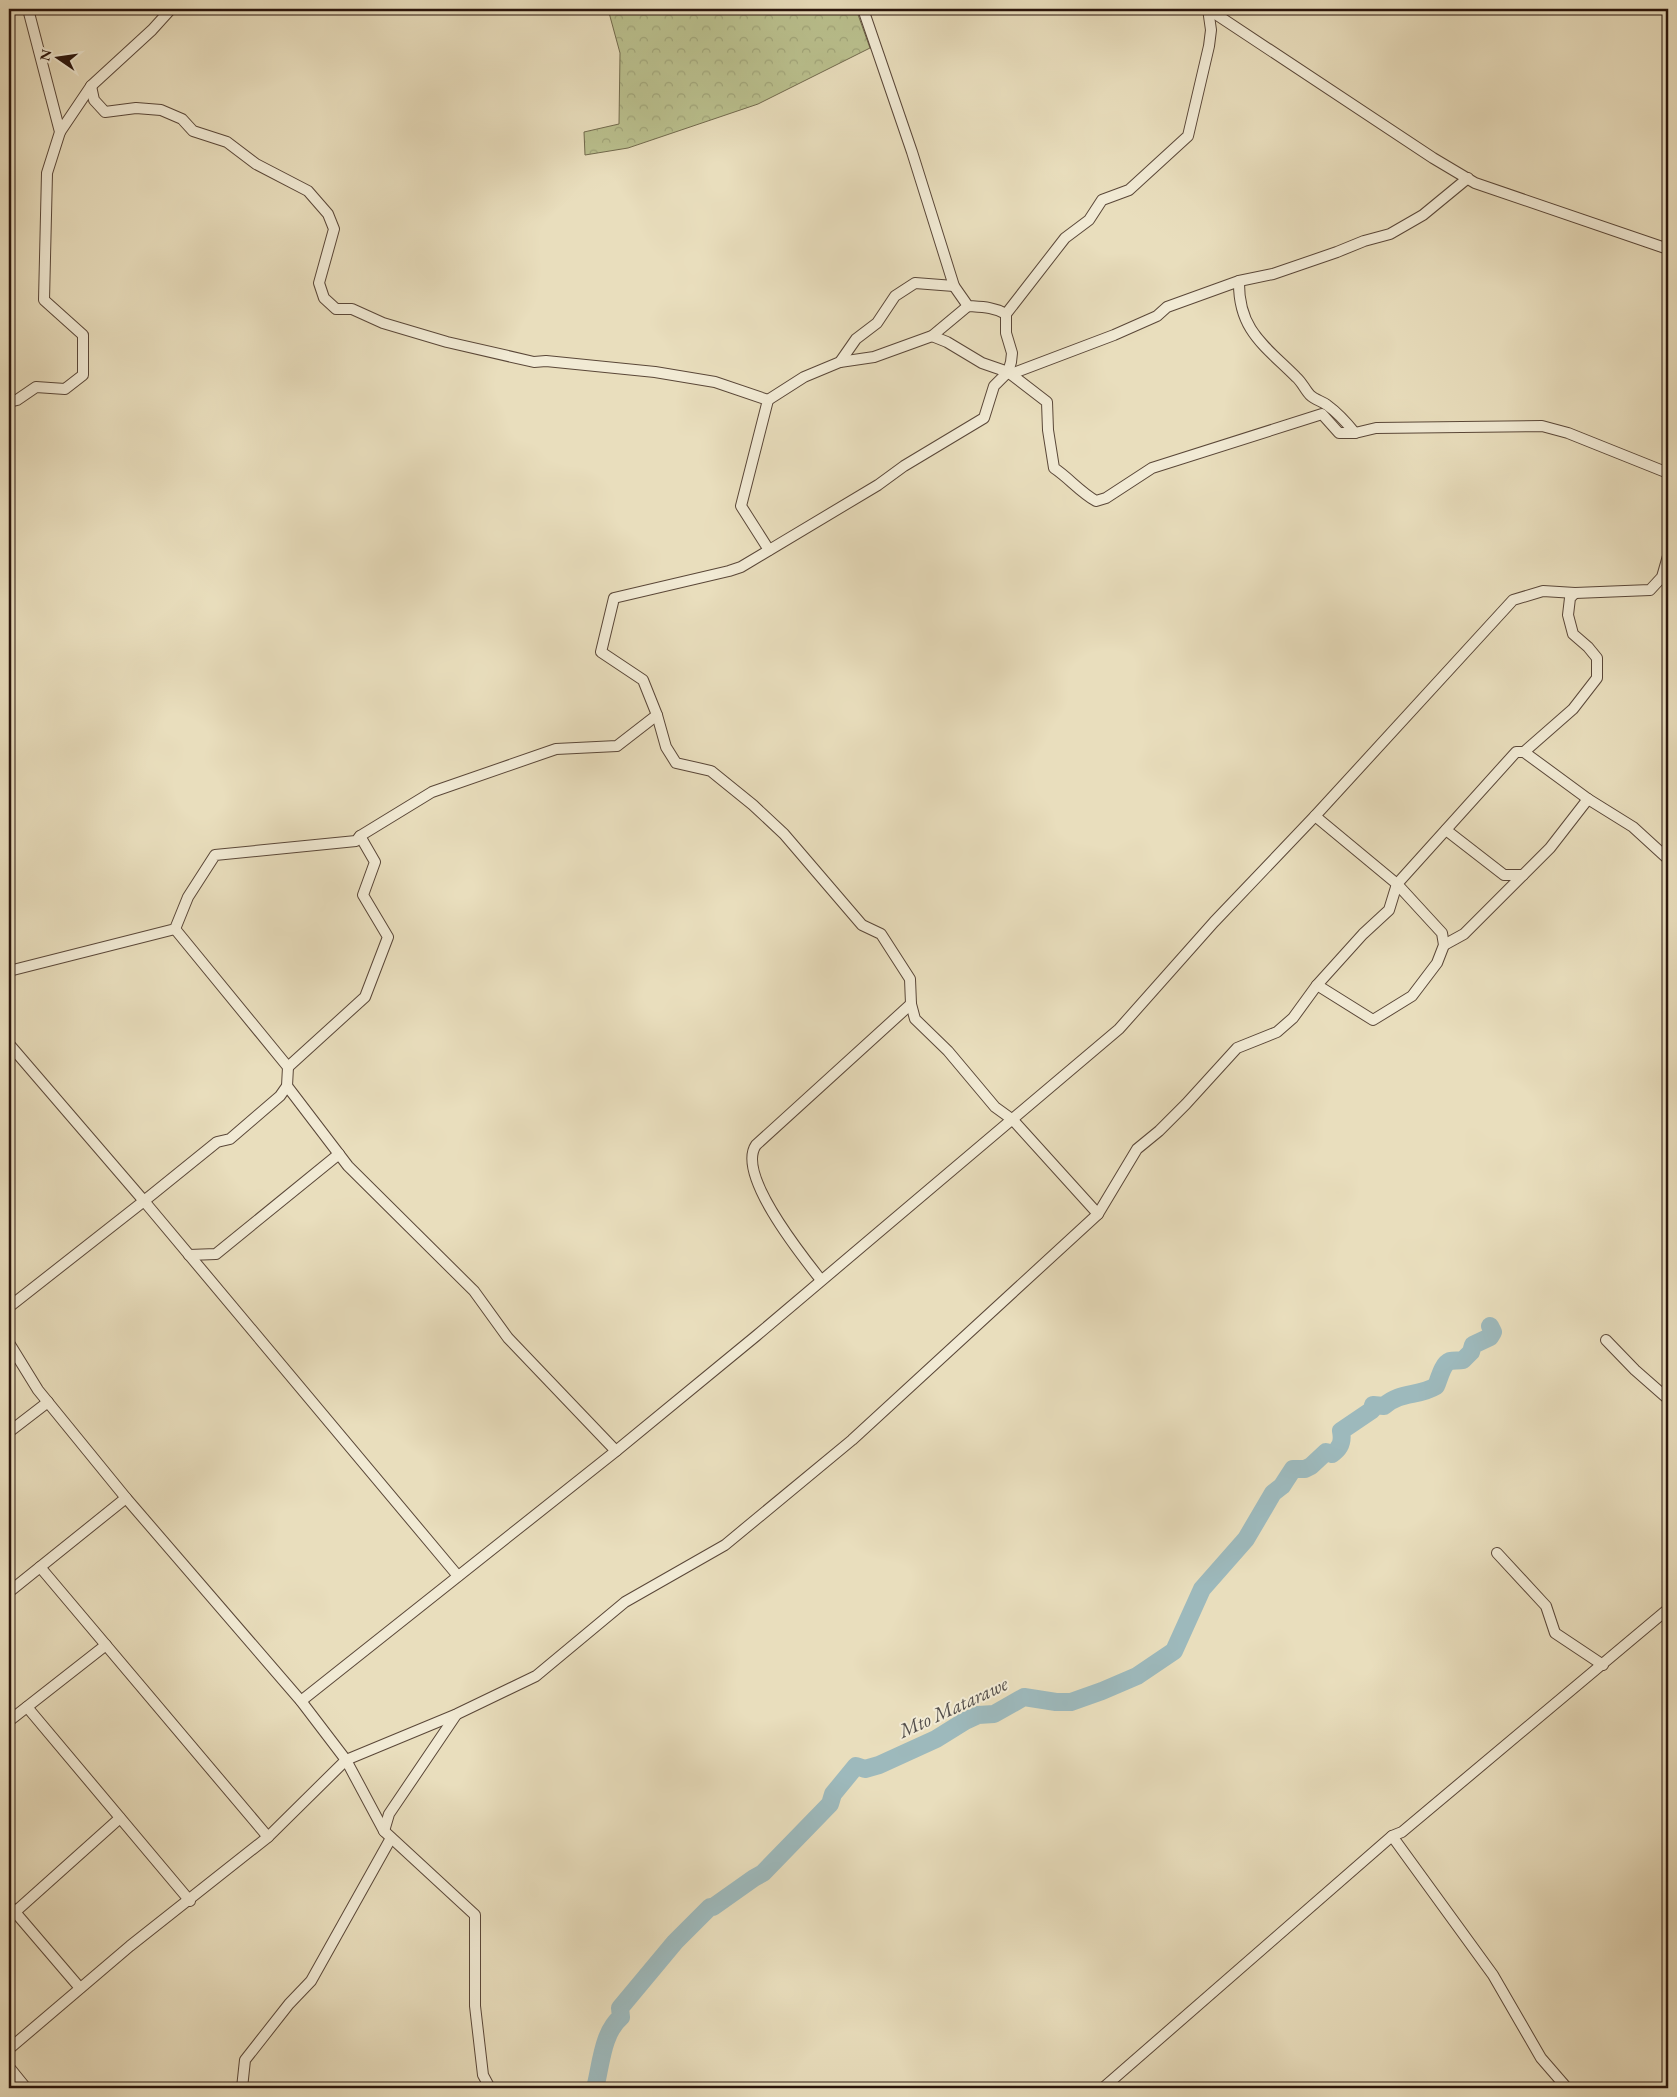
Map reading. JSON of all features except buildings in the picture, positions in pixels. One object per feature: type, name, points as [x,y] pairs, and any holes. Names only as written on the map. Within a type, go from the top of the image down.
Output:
[{"type":"street","points":[[28,9],[60,132]]},
{"type":"street","points":[[9,402],[17,400],[36,387],[65,389],[83,375],[83,334],[44,300],[46,173],[60,132],[91,86],[152,30],[171,9]]},
{"type":"street","points":[[863,9],[912,152],[954,286],[968,306]]},
{"type":"street","points":[[1208,9],[1433,158],[1468,178],[1484,186],[1668,249]]},
{"type":"street","points":[[1010,373],[1012,353],[1006,333],[1006,314],[1065,238],[1089,220],[1102,200],[1129,190],[1188,136],[1209,46],[1211,30],[1208,9]]},
{"type":"street","points":[[91,86],[94,100],[104,112],[136,108],[161,110],[182,118],[194,131],[227,142],[256,164],[308,191],[328,214],[334,229],[320,282],[324,298],[336,309],[352,310],[382,323],[447,342],[534,362],[546,361],[663,373],[715,382],[768,400]]},
{"type":"street","points":[[1098,1214],[1013,1120],[995,1106],[948,1050],[915,1019],[911,1004],[910,979],[881,934],[862,925],[791,841],[753,805],[711,771],[676,763],[666,747],[657,715],[643,680],[601,652],[614,598],[729,571],[768,550],[878,485],[904,466],[984,418],[994,386],[1010,373],[1106,338],[1157,316],[1167,307],[1240,281],[1273,274],[1364,241],[1390,234],[1423,215],[1468,178]]},
{"type":"street","points":[[1240,281],[1239,297],[1252,333],[1265,348],[1298,378],[1311,396],[1326,405],[1347,423],[1355,433]]},
{"type":"street","points":[[840,362],[856,340],[878,323],[895,296],[915,283],[954,286]]},
{"type":"street","points":[[768,550],[741,506],[768,400],[804,377],[840,362],[874,357],[932,336],[968,306],[998,309],[1006,314]]},
{"type":"street","points":[[932,336],[947,342],[982,363],[1010,373],[1046,402],[1054,468],[1082,493],[1096,501],[1106,498],[1152,468],[1322,414],[1339,433],[1355,433],[1376,428],[1542,426],[1568,433],[1668,473]]},
{"type":"street","points":[[301,1701],[616,1451],[1013,1120],[1119,1029],[1214,922],[1315,816],[1513,600],[1543,591],[1574,593],[1650,590],[1662,577],[1668,556]]},
{"type":"street","points":[[1524,752],[1573,709],[1597,678],[1597,658],[1574,634],[1568,615],[1570,598],[1574,593]]},
{"type":"street","points":[[175,929],[188,897],[215,855],[356,841],[360,836],[432,792],[556,749],[617,746],[657,715]]},
{"type":"street","points":[[9,2049],[130,1946],[190,1901],[215,1878],[268,1837],[346,1760],[457,1714],[536,1676],[625,1602],[725,1545],[852,1440],[1098,1214],[1137,1149],[1159,1131],[1186,1104],[1237,1048],[1277,1032],[1293,1018],[1317,985],[1363,934],[1389,910],[1397,884],[1516,752],[1524,752],[1588,799],[1633,827],[1668,859]]},
{"type":"street","points":[[1444,945],[1464,934],[1550,848],[1588,799]]},
{"type":"street","points":[[1315,816],[1397,884],[1442,932],[1444,945],[1437,963],[1412,996],[1373,1020],[1317,985]]},
{"type":"street","points":[[1446,830],[1504,875],[1523,875]]},
{"type":"street","points":[[288,1067],[365,998],[388,937],[362,895],[375,862],[360,836]]},
{"type":"street","points":[[9,971],[175,929]]},
{"type":"street","points":[[9,1307],[217,1142],[230,1139],[280,1096],[287,1086],[288,1067],[175,929]]},
{"type":"street","points":[[821,1280],[785,1234],[766,1199],[754,1170],[751,1158],[752,1150],[911,1004]]},
{"type":"street","points":[[9,1044],[144,1201],[458,1576]]},
{"type":"street","points":[[287,1086],[340,1154],[380,1198],[474,1291],[508,1338],[616,1451]]},
{"type":"street","points":[[189,1255],[216,1254],[340,1154]]},
{"type":"street","points":[[1606,1340],[1635,1370],[1668,1399]]},
{"type":"street","points":[[9,1343],[38,1390],[126,1498],[301,1701],[346,1760],[388,1835],[475,1915],[476,2006],[483,2074],[490,2088]]},
{"type":"street","points":[[9,1432],[48,1402]]},
{"type":"street","points":[[9,1592],[126,1498]]},
{"type":"street","points":[[1497,1553],[1546,1606],[1555,1633],[1603,1665]]},
{"type":"street","points":[[40,1567],[268,1837]]},
{"type":"street","points":[[1103,2088],[1392,1836],[1402,1832],[1668,1609]]},
{"type":"street","points":[[9,1721],[106,1645]]},
{"type":"street","points":[[27,1707],[190,1901]]},
{"type":"street","points":[[242,2088],[245,2060],[289,2004],[311,1981],[388,1835],[389,1814],[457,1714]]},
{"type":"street","points":[[80,1988],[12,1908],[120,1818]]},
{"type":"street","points":[[1392,1836],[1493,1975],[1541,2058],[1567,2088]]},
{"type":"street","points":[[9,2067],[26,2088]]},
{"type":"green space","points":[[608,9],[856,9],[870,48],[758,104],[628,148],[585,155],[584,132],[619,124],[620,53]]},
{"type":"waterway","name":"Mto Matarawe","points":[[595,2088],[603,2050],[610,2032],[621,2017],[620,2008],[675,1942],[710,1907],[713,1907],[763,1873],[830,1804],[833,1794],[856,1766],[865,1769],[879,1765],[936,1739],[965,1721],[978,1715],[994,1714],[1024,1697],[1056,1702],[1071,1702],[1102,1691],[1137,1676],[1174,1651],[1202,1589],[1246,1539],[1273,1493],[1282,1486],[1293,1469],[1305,1469],[1326,1452],[1332,1454],[1335,1452],[1341,1444],[1341,1431],[1372,1410],[1373,1405],[1384,1406],[1397,1398],[1423,1392],[1436,1386],[1447,1363],[1463,1360],[1471,1352],[1473,1345],[1490,1337],[1493,1332],[1490,1326]]}]
